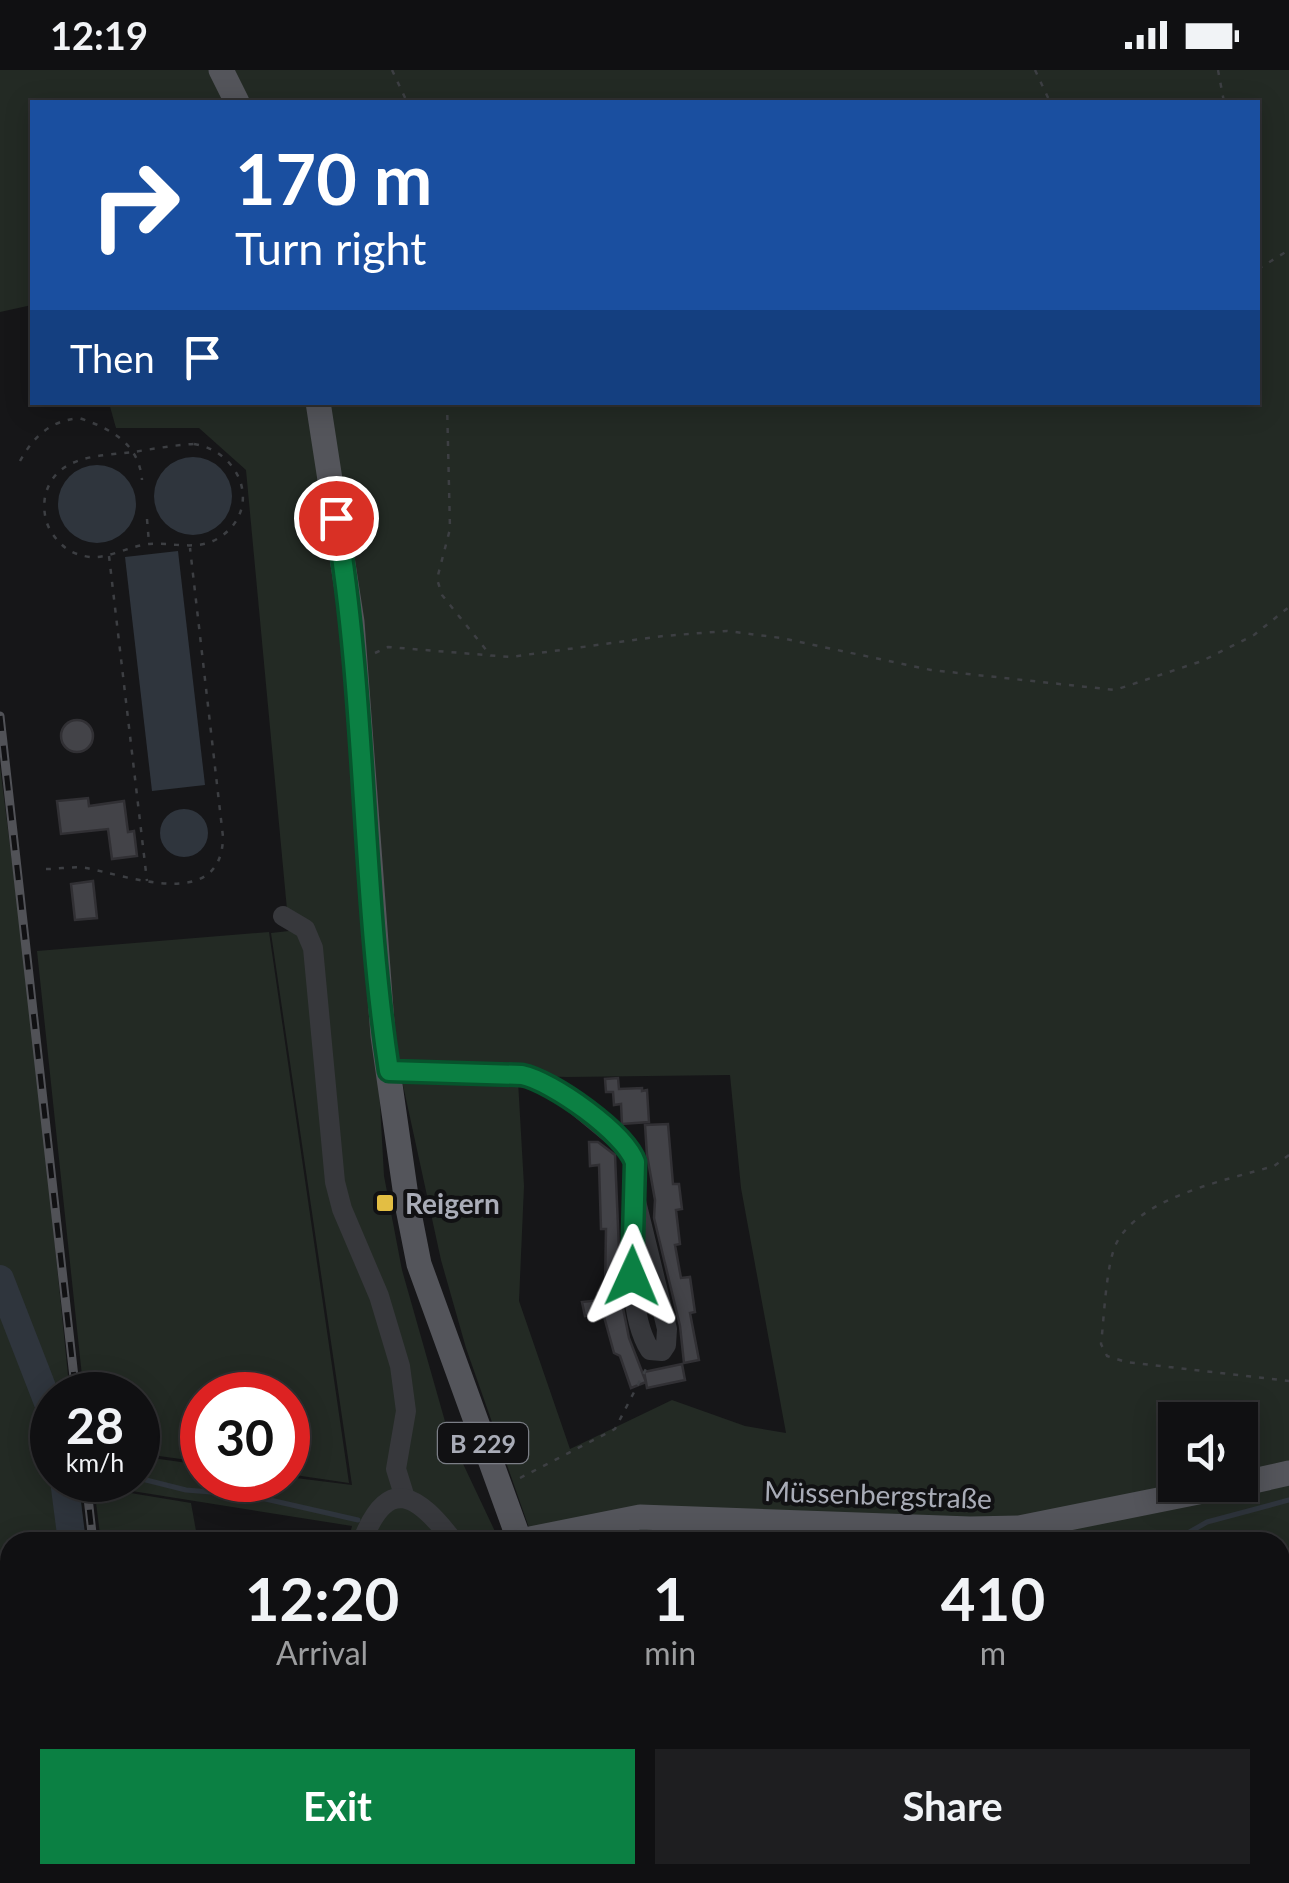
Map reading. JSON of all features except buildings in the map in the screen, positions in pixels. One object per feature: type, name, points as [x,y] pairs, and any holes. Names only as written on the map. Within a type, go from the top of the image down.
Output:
[{"type":"main road","points":[[221,70],[236,100]]},
{"type":"main road","name":"B 229","points":[[318,405],[356,660],[376,954],[407,1203],[419,1264],[515,1532]]},
{"type":"main road","name":"Müssenbergstraße","points":[[1258,1480],[1289,1473]]},
{"type":"main road","name":"Müssenbergstraße","points":[[585,1532],[640,1517],[1004,1529],[1158,1499]]},
{"type":"street","points":[[283,916],[305,929],[313,948],[335,1182],[348,1224],[380,1296],[404,1391],[406,1411],[396,1469],[404,1498]]},
{"type":"street","points":[[389,1071],[538,1078],[629,1149],[635,1162],[636,1197],[632,1276],[642,1334],[654,1352]]},
{"type":"street","points":[[366,1532],[382,1504],[392,1498],[404,1498],[426,1508],[446,1532]]},
{"type":"path","points":[[392,70],[406,100]]},
{"type":"path","points":[[1035,70],[1049,100]]},
{"type":"path","points":[[1218,70],[1224,100]]},
{"type":"path","points":[[1260,268],[1289,250]]},
{"type":"path","points":[[447,405],[450,530],[437,579],[442,595],[491,656]]},
{"type":"path","points":[[20,461],[36,436],[72,418],[103,428],[134,451],[140,461],[142,480]]},
{"type":"path","points":[[199,445],[217,452],[239,474],[242,500],[232,524],[214,541],[190,546],[128,546],[109,554],[88,556],[71,552],[60,544],[47,524],[46,493],[54,476],[77,460],[199,445]]},
{"type":"path","points":[[147,519],[149,544]]},
{"type":"path","points":[[46,869],[84,868],[147,882],[196,881],[212,870],[223,847],[190,546]]},
{"type":"path","points":[[109,554],[147,882]]},
{"type":"path","points":[[356,660],[388,648],[510,658],[727,630],[931,670],[1114,690],[1202,662],[1254,635],[1289,607]]},
{"type":"path","points":[[1289,1155],[1274,1166],[1155,1206],[1125,1229],[1114,1247],[1100,1344],[1108,1356],[1126,1362],[1289,1382]]},
{"type":"path","points":[[500,1488],[616,1429],[654,1352]]},
{"type":"shaded area","points":[[0,70],[1289,70],[1289,1532],[530,1532],[466,1348],[441,1260],[401,1076],[518,1081],[524,1186],[519,1301],[570,1449],[672,1400],[745,1426],[786,1433],[741,1188],[730,1075],[567,1077],[378,1068],[384,1176],[402,1270],[448,1432],[495,1532],[350,1532],[352,1526],[201,1502],[310,1502],[310,1480],[352,1485],[271,933],[289,931],[246,470],[199,428],[116,428],[110,405],[1260,405],[1260,100],[30,100],[30,305],[0,312]]},
{"type":"shaded area","points":[[193,457],[221,468],[232,496],[221,524],[193,535],[165,524],[154,496],[165,468]]},
{"type":"shaded area","points":[[97,465],[112,468],[124,477],[133,489],[133,519],[124,531],[112,540],[97,543],[82,540],[70,531],[61,519],[58,504],[61,489],[70,477],[82,468]]},
{"type":"shaded area","points":[[178,551],[205,785],[152,791],[125,557]]},
{"type":"shaded area","points":[[0,766],[34,1038],[68,1372],[30,1372],[30,1502],[81,1502],[84,1532],[0,1532]]},
{"type":"shaded area","points":[[184,809],[201,816],[208,833],[201,850],[184,857],[167,850],[160,833],[167,816]]},
{"type":"shaded area","points":[[269,932],[349,1483],[310,1477],[310,1372],[180,1372],[180,1459],[160,1456],[160,1372],[82,1372],[37,951]]},
{"type":"shaded area","points":[[160,1459],[180,1462],[180,1499],[160,1495]]},
{"type":"shaded area","points":[[160,1498],[191,1503],[196,1532],[100,1532],[96,1502],[160,1502]]},
{"type":"waterway","points":[[0,1279],[36,1372]]},
{"type":"waterway","points":[[160,1484],[186,1490],[248,1495],[358,1520]]},
{"type":"waterway","points":[[1190,1532],[1207,1522],[1289,1500]]},
{"type":"waterway","points":[[67,1502],[71,1532]]},
{"type":"railway","points":[[0,716],[73,1372]]},
{"type":"railway","points":[[88,1502],[92,1532]]},
{"type":"place","name":"Reigern","points":[[385,1203]]},
{"type":"route","points":[[336,518],[356,660],[376,954],[389,1071],[538,1078],[597,1121],[629,1149],[635,1162],[632,1276]]}]
